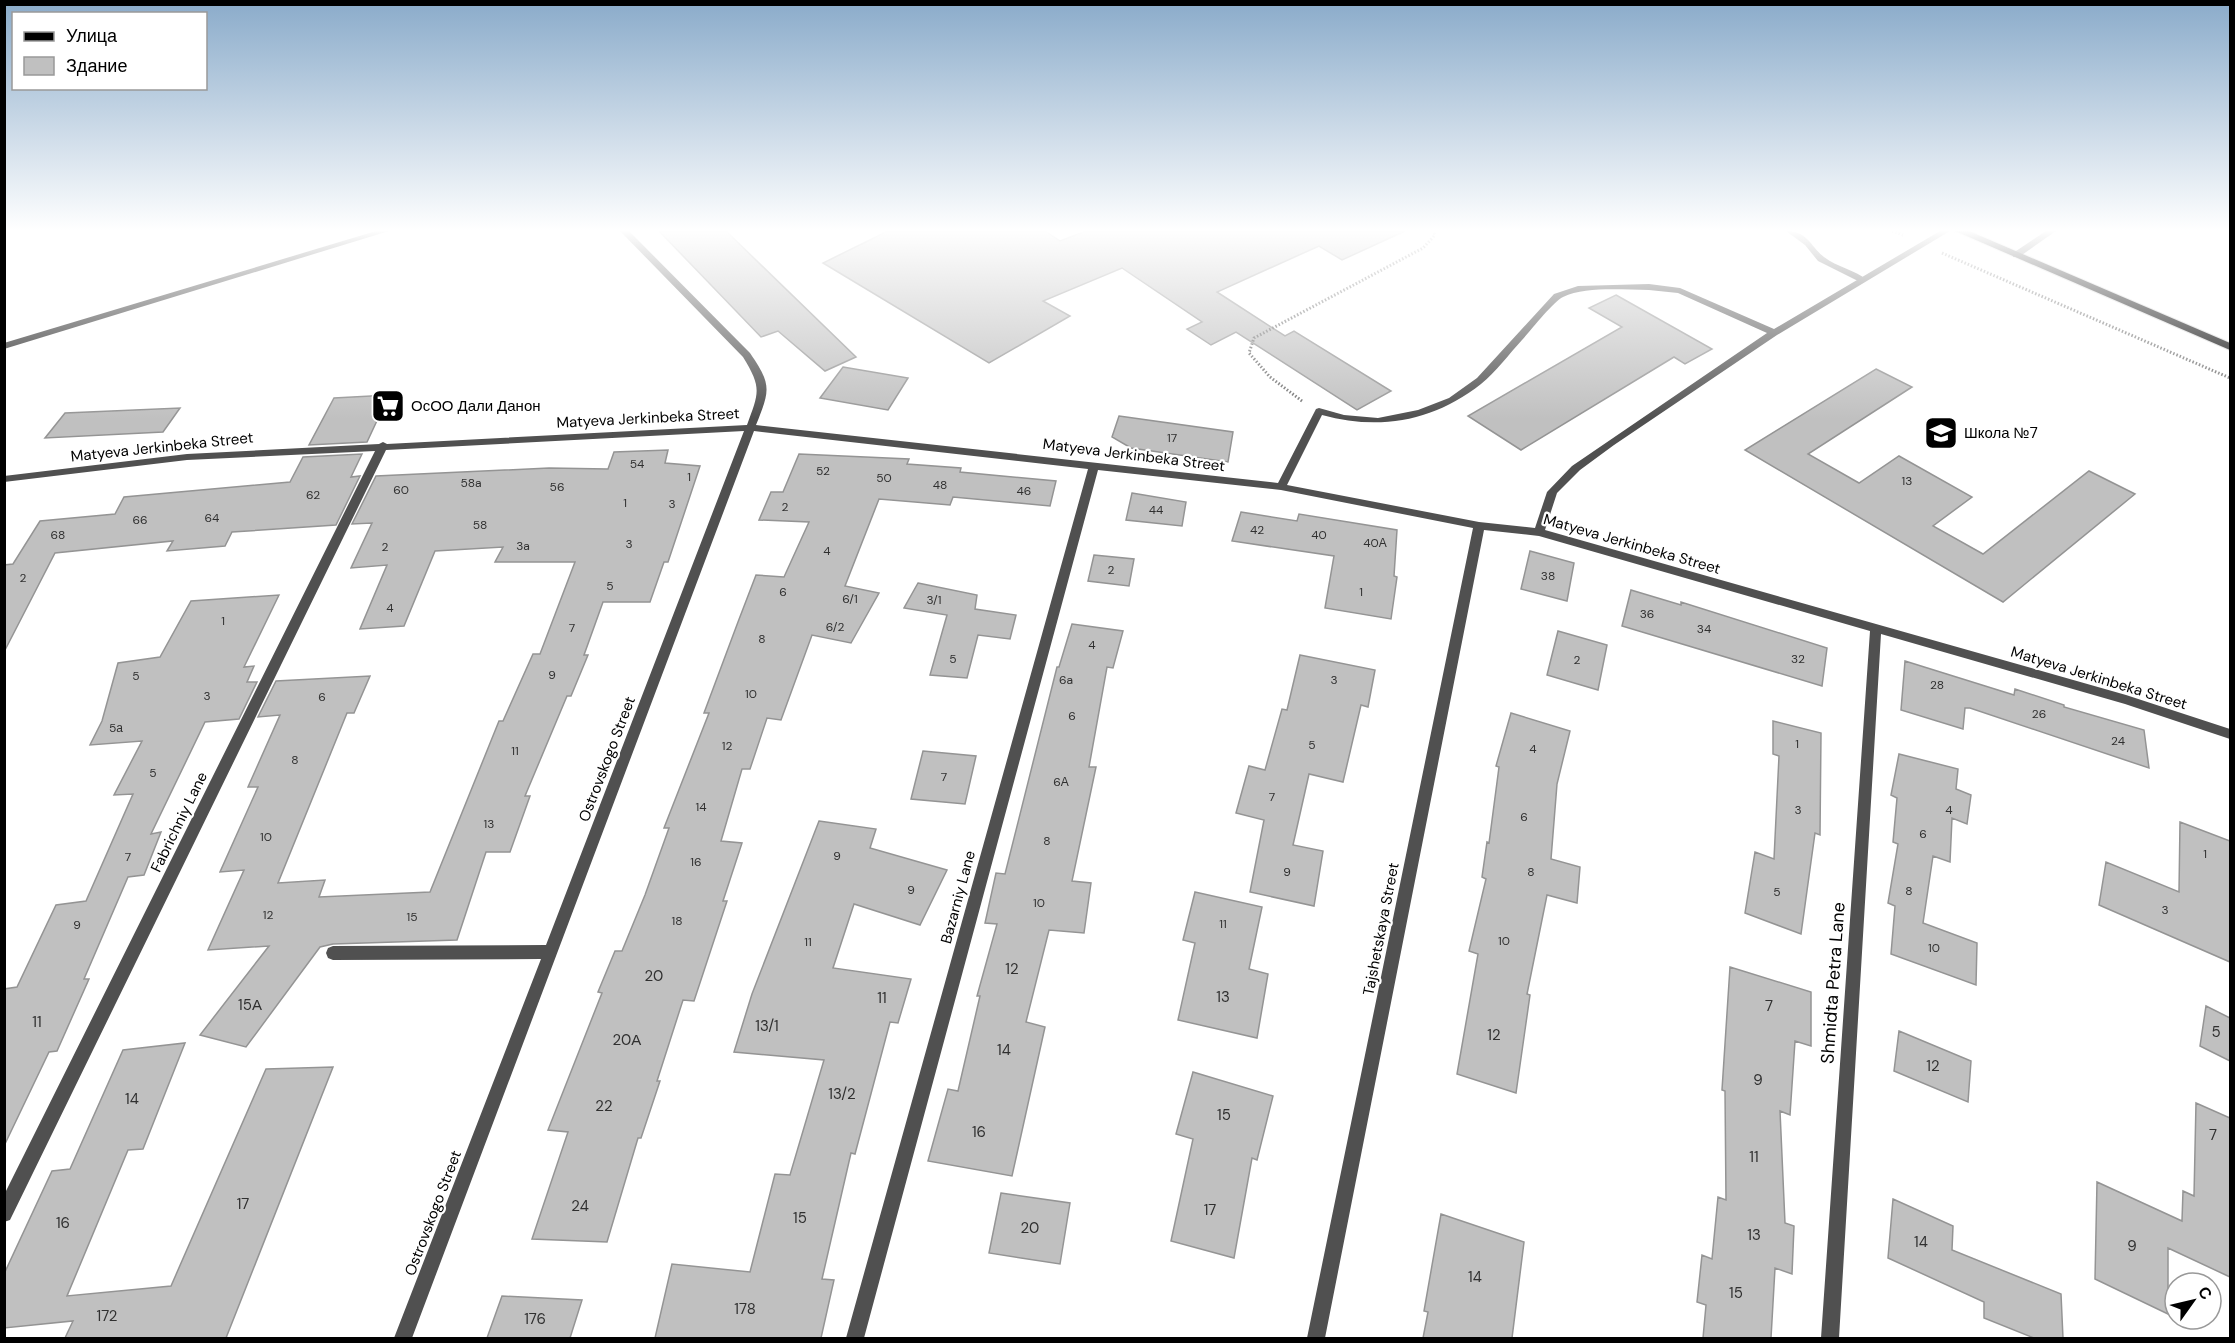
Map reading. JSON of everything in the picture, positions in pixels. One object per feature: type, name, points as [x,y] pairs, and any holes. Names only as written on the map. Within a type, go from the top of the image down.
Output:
[{"type":"main road","points":[[4,346],[177,294]]},
{"type":"main road","points":[[2106,294],[2230,347]]},
{"type":"street","name":"Ostrovskogo Street","points":[[403,1338],[763,395],[760,376],[747,355],[686,294]]},
{"type":"street","points":[[1281,487],[1319,411],[1344,418],[1378,421],[1420,413],[1452,400],[1480,380],[1557,296],[1564,294]]},
{"type":"street","points":[[1686,294],[1774,333]]},
{"type":"street","points":[[1539,532],[1552,492],[1576,468],[1610,442],[1774,333],[1840,294]]},
{"type":"street","name":"Matyeva Jerkinbeka Street","points":[[4,479],[187,457],[383,445],[752,428],[1094,465],[1281,487],[1479,526],[1539,532],[2126,700],[2230,734]]},
{"type":"street","name":"Fabrichniy Lane","points":[[4,1214],[383,445]]},
{"type":"street","name":"Bazarniy Lane","points":[[855,1338],[1094,465]]},
{"type":"street","name":"Tajshetskaya Street","points":[[1316,1338],[1479,526]]},
{"type":"street","name":"Shmidta Petra Lane","points":[[1830,1338],[1875,629]]},
{"type":"street","points":[[333,953],[550,952]]},
{"type":"path","points":[[1319,411],[1292,395],[1249,352],[1254,338],[1337,294]]},
{"type":"path","points":[[2037,294],[2230,378]]},
{"type":"building","points":[[719,294],[791,294],[856,357],[825,371],[778,331],[761,337]]},
{"type":"building","points":[[874,294],[1061,294],[1043,301],[1070,316],[989,363]]},
{"type":"building","points":[[1160,294],[1220,294],[1285,336],[1294,331],[1391,391],[1357,410],[1236,332],[1211,345],[1187,329],[1202,322]]},
{"type":"building","points":[[1616,295],[1712,349],[1685,364],[1674,357],[1521,450],[1468,416],[1622,327],[1589,308]]},
{"type":"building","points":[[843,367],[908,378],[888,410],[820,398]]},
{"type":"building","points":[[1876,369],[1912,387],[1808,454],[1859,483],[1899,456],[1972,497],[1933,526],[1983,554],[2089,471],[2135,494],[2003,602],[1745,450]]},
{"type":"building","points":[[389,395],[367,442],[309,445],[334,398]]},
{"type":"building","points":[[180,408],[163,432],[45,438],[65,413]]},
{"type":"building","points":[[1119,416],[1233,432],[1228,462],[1131,448],[1112,437]]},
{"type":"building","points":[[668,450],[665,463],[700,466],[668,562],[664,562],[650,602],[603,602],[584,655],[588,655],[571,696],[567,696],[525,796],[530,796],[510,852],[486,852],[457,940],[333,944],[320,947],[246,1047],[200,1035],[269,946],[208,950],[244,870],[220,872],[258,787],[248,787],[280,715],[258,717],[276,681],[370,676],[354,713],[347,713],[278,883],[325,880],[319,897],[430,892],[499,721],[503,721],[533,654],[540,654],[575,562],[495,562],[503,547],[435,551],[404,626],[360,629],[387,565],[351,568],[372,523],[352,524],[376,476],[549,468],[608,469],[614,452]]},
{"type":"building","points":[[362,454],[351,477],[360,476],[336,525],[232,532],[225,546],[167,551],[173,541],[55,553],[4,652],[4,565],[13,564],[40,521],[115,514],[124,497],[290,482],[303,457]]},
{"type":"building","points":[[799,454],[909,459],[907,464],[961,468],[960,472],[1056,481],[1050,506],[953,497],[950,505],[879,499],[845,586],[879,593],[851,643],[812,635],[781,720],[767,718],[750,769],[742,769],[721,841],[742,843],[723,901],[727,901],[694,1001],[683,1000],[657,1081],[660,1081],[641,1138],[638,1138],[607,1242],[532,1239],[568,1132],[548,1130],[602,993],[598,992],[615,951],[622,951],[645,895],[669,828],[664,828],[709,713],[704,713],[756,575],[784,577],[809,522],[759,520],[771,492],[783,492]]},
{"type":"building","points":[[1132,493],[1186,502],[1182,526],[1126,520]]},
{"type":"building","points":[[1241,512],[1297,521],[1299,514],[1397,530],[1394,576],[1397,577],[1391,619],[1325,608],[1334,556],[1232,541]]},
{"type":"building","points":[[1530,551],[1574,563],[1567,601],[1521,589]]},
{"type":"building","points":[[1094,555],[1134,559],[1129,586],[1088,581]]},
{"type":"building","points":[[918,583],[977,595],[975,609],[1016,615],[1010,639],[978,635],[967,678],[930,675],[947,615],[904,608]]},
{"type":"building","points":[[1631,590],[1681,605],[1681,602],[1827,648],[1822,686],[1622,626]]},
{"type":"building","points":[[279,595],[244,667],[254,666],[247,682],[257,682],[239,719],[205,722],[151,834],[161,832],[144,875],[128,877],[84,979],[89,979],[57,1051],[49,1052],[4,1146],[4,989],[17,987],[56,905],[86,901],[133,794],[114,795],[142,741],[90,745],[102,721],[118,663],[160,657],[191,601]]},
{"type":"building","points":[[1072,624],[1123,631],[1113,668],[1107,667],[1089,767],[1096,767],[1072,881],[1091,883],[1084,933],[1049,930],[1026,1022],[1045,1027],[1012,1176],[928,1161],[948,1089],[958,1091],[980,996],[977,996],[997,924],[985,923],[996,873],[1005,874],[1057,667],[1059,667]]},
{"type":"building","points":[[1558,631],[1607,645],[1598,690],[1547,675]]},
{"type":"building","points":[[1300,655],[1375,670],[1368,707],[1361,705],[1343,782],[1309,774],[1293,845],[1323,851],[1314,906],[1250,892],[1264,820],[1236,813],[1249,766],[1265,770],[1282,709],[1287,710]]},
{"type":"building","points":[[1905,661],[2014,695],[2015,689],[2064,705],[2064,707],[2144,730],[2149,768],[1970,708],[1965,708],[1963,729],[1901,710]]},
{"type":"building","points":[[1511,713],[1570,731],[1557,784],[1551,859],[1580,867],[1577,903],[1547,895],[1527,994],[1530,995],[1516,1093],[1457,1074],[1478,954],[1469,951],[1486,879],[1482,877],[1499,767],[1496,766]]},
{"type":"building","points":[[1773,721],[1821,733],[1820,835],[1815,833],[1801,934],[1745,913],[1755,852],[1774,859],[1779,756],[1773,754]]},
{"type":"building","points":[[923,751],[976,756],[965,804],[911,799]]},
{"type":"building","points":[[1899,754],[1958,769],[1956,789],[1971,795],[1967,824],[1952,818],[1950,862],[1933,856],[1923,923],[1977,943],[1976,985],[1891,954],[1895,906],[1888,903],[1898,844],[1893,842],[1897,798],[1891,795]]},
{"type":"building","points":[[819,821],[876,829],[870,848],[947,870],[920,925],[854,904],[833,968],[911,979],[898,1023],[890,1022],[855,1154],[851,1153],[822,1279],[834,1280],[821,1338],[655,1338],[672,1264],[750,1272],[775,1174],[790,1175],[824,1060],[734,1052],[752,994]]},
{"type":"building","points":[[2180,822],[2230,841],[2230,962],[2099,905],[2106,862],[2179,892]]},
{"type":"building","points":[[1195,892],[1262,907],[1249,969],[1268,974],[1257,1038],[1178,1020],[1195,943],[1183,940]]},
{"type":"building","points":[[1730,967],[1811,992],[1811,1046],[1795,1041],[1790,1115],[1780,1111],[1785,1223],[1794,1226],[1792,1274],[1775,1268],[1771,1338],[1703,1338],[1706,1305],[1697,1302],[1702,1255],[1712,1259],[1718,1197],[1726,1200],[1725,1091],[1722,1090]]},
{"type":"building","points":[[2206,1006],[2230,1018],[2230,1061],[2200,1046]]},
{"type":"building","points":[[1899,1031],[1971,1061],[1968,1102],[1894,1071]]},
{"type":"building","points":[[185,1043],[143,1149],[128,1150],[67,1296],[171,1286],[266,1069],[333,1067],[226,1338],[65,1338],[73,1321],[4,1328],[4,1274],[52,1171],[70,1169],[123,1050]]},
{"type":"building","points":[[1193,1072],[1273,1096],[1257,1160],[1252,1158],[1234,1258],[1171,1241],[1193,1139],[1176,1134]]},
{"type":"building","points":[[2196,1103],[2230,1118],[2230,1277],[2223,1274],[2223,1271],[2217,1271],[2168,1248],[2168,1271],[2163,1271],[2163,1312],[2095,1279],[2097,1182],[2182,1221],[2183,1191],[2194,1196]]},
{"type":"building","points":[[1001,1193],[1070,1203],[1060,1264],[989,1253]]},
{"type":"building","points":[[1893,1199],[1953,1226],[1952,1250],[2061,1294],[2063,1338],[2034,1338],[1984,1318],[1984,1302],[1888,1258]]},
{"type":"building","points":[[1441,1214],[1524,1242],[1512,1338],[1423,1338],[1428,1312],[1424,1311]]},
{"type":"building","points":[[502,1296],[582,1300],[570,1338],[487,1338]]},
{"type":"place","name":"ОсОО Дали Данон","points":[[388,406]]},
{"type":"place","name":"Школа №7","points":[[1941,433]]}]
